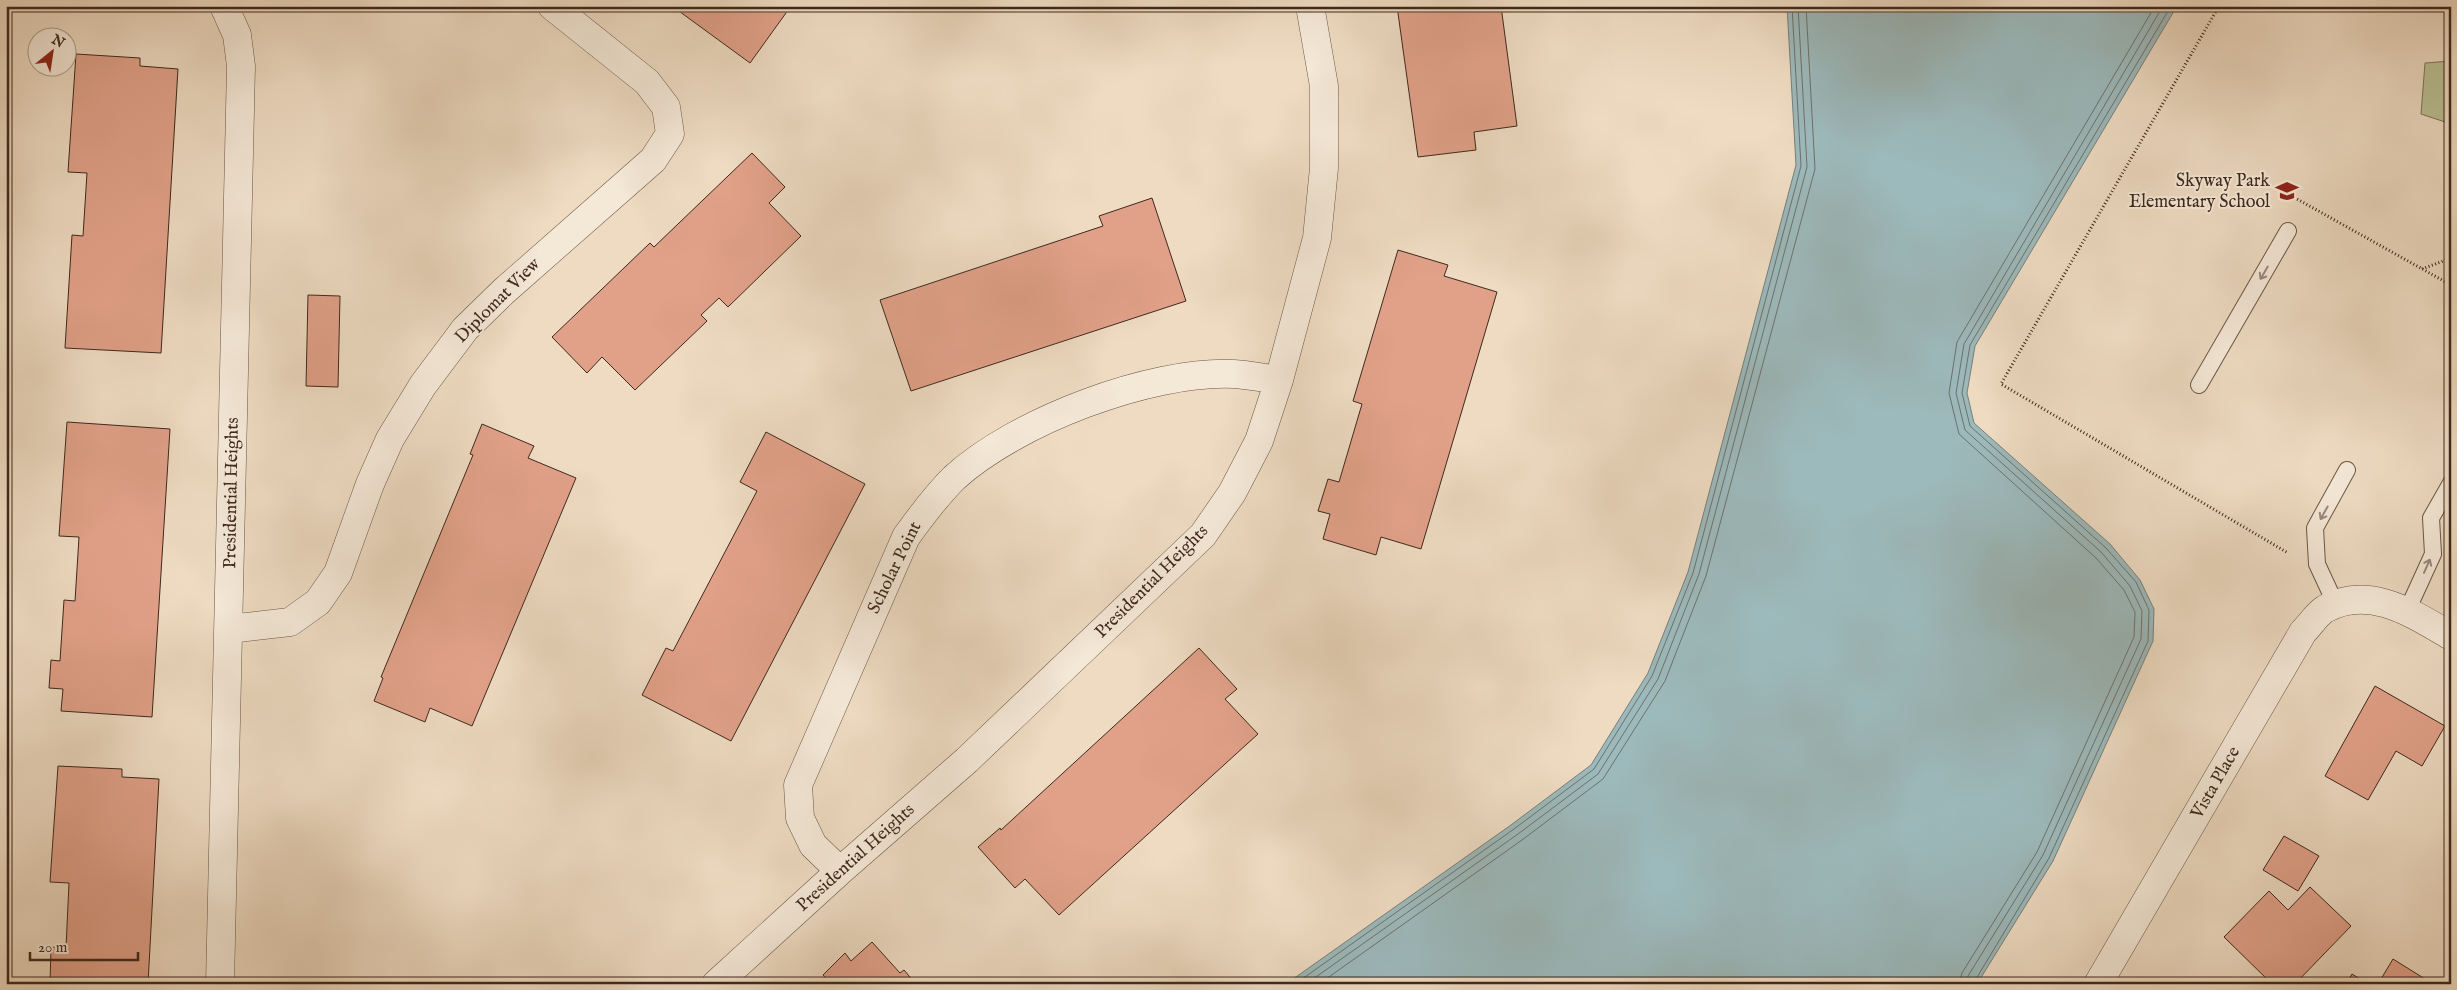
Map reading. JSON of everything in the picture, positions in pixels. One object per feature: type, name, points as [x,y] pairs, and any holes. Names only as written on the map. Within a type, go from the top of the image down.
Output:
[{"type":"street","name":"Presidential Heights","points":[[220,984],[230,629],[241,66],[236,34],[224,6]]},
{"type":"street","name":"Diplomat View","points":[[230,629],[290,622],[318,602],[338,573],[370,484],[390,439],[423,384],[465,329],[504,291],[653,160],[670,134],[666,107],[647,82],[552,6]]},
{"type":"street","name":"Presidential Heights","points":[[716,984],[840,871],[967,760],[1203,535],[1232,493],[1259,441],[1279,380],[1317,238],[1324,168],[1324,86],[1310,6]]},
{"type":"street","name":"Scholar Point","points":[[840,871],[813,845],[800,818],[798,785],[906,537],[926,508],[955,478],[1001,443],[1081,404],[1149,385],[1192,377],[1233,374],[1279,380]]},
{"type":"street","points":[[2343,603],[2379,601],[2407,611],[2451,636]]},
{"type":"street","name":"Vista Place","points":[[2098,984],[2304,632],[2324,610],[2343,603]]},
{"type":"lane","points":[[2199,385],[2288,231]]},
{"type":"lane","points":[[2343,603],[2317,564],[2315,528],[2347,470]]},
{"type":"lane","points":[[2407,611],[2432,554],[2431,518],[2451,483]]},
{"type":"path","points":[[2219,6],[2001,384],[2294,557]]},
{"type":"path","points":[[2288,194],[2451,285]]},
{"type":"path","points":[[2422,269],[2451,258]]},
{"type":"green space","points":[[2451,61],[2451,124],[2421,114],[2425,63]]},
{"type":"water","points":[[1787,6],[2177,6],[1975,346],[1967,393],[1974,423],[2110,544],[2140,580],[2154,609],[2153,641],[2053,861],[1977,984],[1286,984],[1511,825],[1591,765],[1648,673],[1688,572],[1796,165]]},
{"type":"building","points":[[672,6],[791,6],[750,63]]},
{"type":"building","points":[[1397,6],[1501,6],[1517,126],[1474,132],[1476,150],[1418,157]]},
{"type":"building","points":[[78,54],[140,58],[140,66],[178,69],[161,353],[65,348],[72,235],[83,236],[87,173],[68,172],[74,78],[78,78]]},
{"type":"building","points":[[752,153],[785,187],[769,203],[801,236],[728,307],[719,298],[701,315],[707,321],[635,390],[602,357],[587,373],[552,337],[650,243],[654,247]]},
{"type":"building","points":[[1152,198],[1186,301],[911,391],[880,300],[1103,226],[1099,216]]},
{"type":"building","points":[[1398,250],[1448,265],[1444,276],[1497,292],[1421,549],[1381,537],[1376,555],[1323,539],[1330,514],[1318,511],[1328,479],[1339,482],[1362,404],[1353,401]]},
{"type":"building","points":[[308,295],[340,296],[338,387],[306,386]]},
{"type":"building","points":[[67,422],[170,429],[152,717],[61,711],[63,689],[49,688],[51,660],[60,661],[64,600],[75,601],[79,537],[59,536]]},
{"type":"building","points":[[482,424],[534,446],[528,458],[576,478],[472,726],[430,708],[425,722],[374,701],[383,678],[381,677],[473,455],[470,454]]},
{"type":"building","points":[[766,432],[865,484],[731,741],[642,695],[666,648],[673,651],[757,491],[740,482]]},
{"type":"building","points":[[1199,648],[1237,689],[1225,699],[1258,734],[1059,915],[1025,879],[1015,888],[978,847],[1000,828],[1001,830]]},
{"type":"building","points":[[2375,686],[2445,726],[2422,766],[2396,751],[2368,800],[2325,776]]},
{"type":"building","points":[[58,766],[122,769],[122,777],[159,779],[148,984],[50,984],[51,947],[66,948],[69,883],[50,882]]},
{"type":"building","points":[[2284,836],[2319,856],[2298,891],[2263,870]]},
{"type":"building","points":[[2310,887],[2351,926],[2295,984],[2272,984],[2224,937],[2269,891],[2288,910]]},
{"type":"building","points":[[872,942],[900,973],[904,970],[915,983],[827,984],[829,982],[823,975],[845,953],[851,961]]},
{"type":"building","points":[[2393,959],[2433,984],[2378,984]]},
{"type":"building","points":[[2352,974],[2368,984],[2346,984]]},
{"type":"place","name":"Skyway Park Elementary School","points":[[2287,191]]}]
